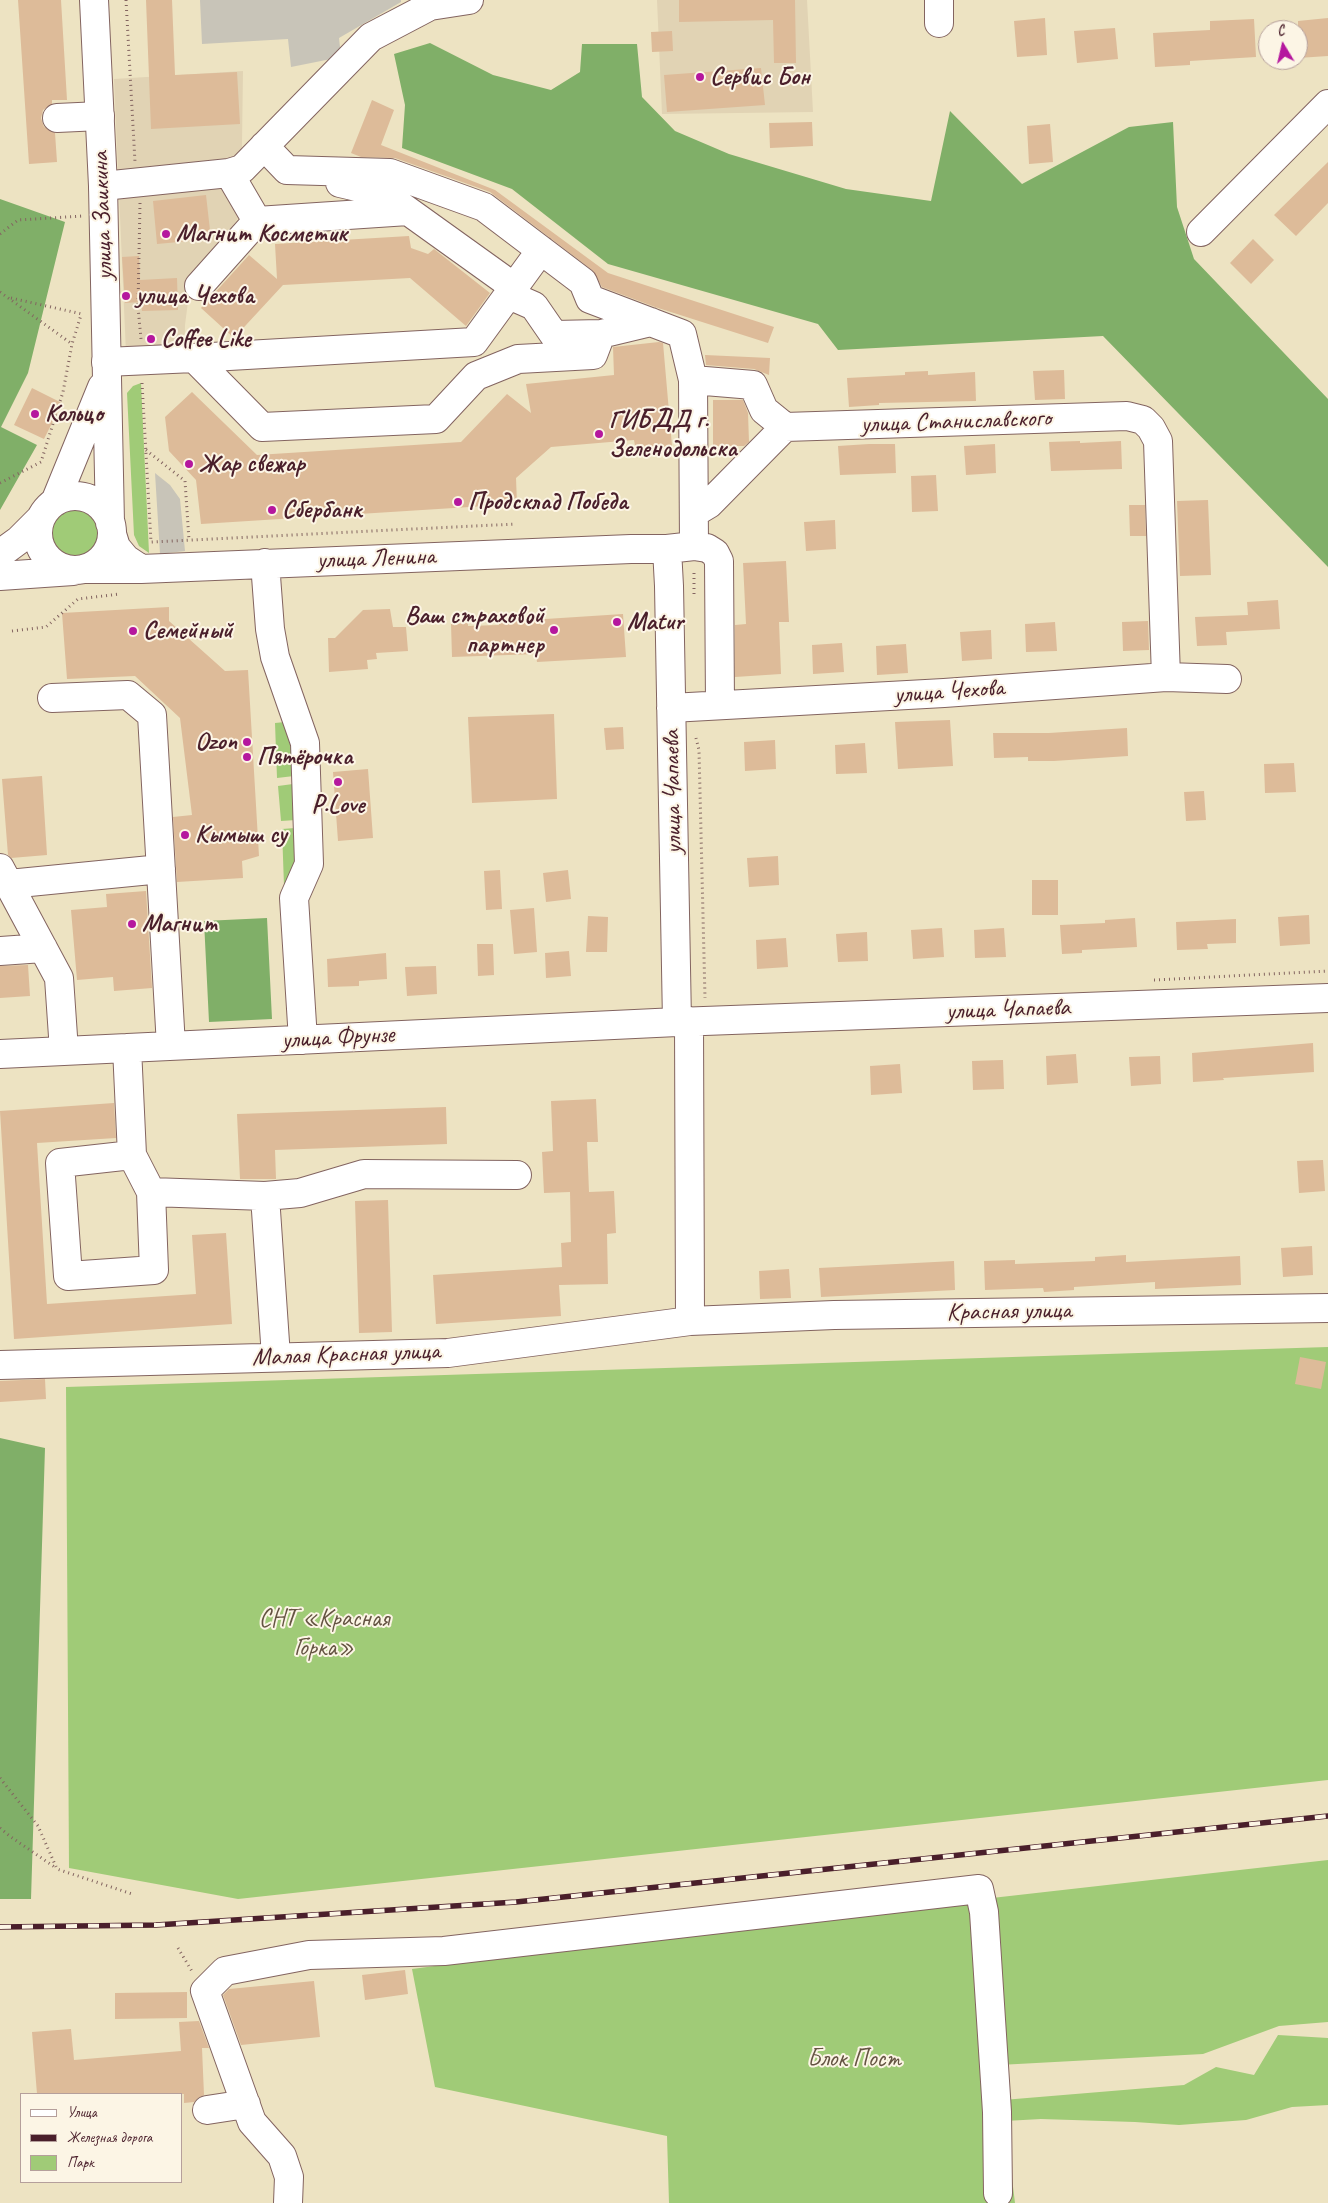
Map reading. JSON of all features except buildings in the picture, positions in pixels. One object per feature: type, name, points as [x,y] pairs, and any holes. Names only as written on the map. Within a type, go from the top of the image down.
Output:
[{"type":"street","name":"улица Заикина","points":[[94,0],[103,186],[111,529],[116,547],[126,559],[141,569]]},
{"type":"street","points":[[103,186],[228,173],[242,168],[371,37],[430,6],[469,0]]},
{"type":"street","points":[[1201,232],[1328,104]]},
{"type":"street","points":[[57,118],[100,116]]},
{"type":"street","points":[[264,146],[287,170],[383,193],[534,306],[554,335],[601,334],[651,322]]},
{"type":"street","points":[[287,170],[390,173],[484,207],[583,282],[590,299],[682,334],[693,380],[694,546],[707,548],[715,553],[719,561],[720,705]]},
{"type":"street","points":[[228,173],[257,221]]},
{"type":"street","points":[[199,286],[257,221],[408,212]]},
{"type":"street","points":[[474,342],[541,250]]},
{"type":"street","points":[[194,358],[262,427],[436,419],[476,376],[518,359],[593,355],[601,334]]},
{"type":"street","points":[[0,554],[19,540],[48,510],[65,497],[77,496],[88,498],[106,512],[111,529],[110,546],[96,564],[79,570],[61,568],[51,562],[43,553],[38,536],[48,510],[106,369],[142,360],[474,342]]},
{"type":"street","points":[[474,342],[497,367]]},
{"type":"street","points":[[693,380],[753,385],[764,410],[785,428],[709,504],[694,513]]},
{"type":"street","name":"улица Станиславского","points":[[785,428],[1127,416],[1142,420],[1151,428],[1158,441],[1166,677]]},
{"type":"street","name":"улица Ленина","points":[[0,576],[79,570],[667,549],[694,546]]},
{"type":"street","name":"улица Чапаева","points":[[667,549],[682,707],[683,1022],[690,1321]]},
{"type":"street","points":[[265,563],[270,629],[275,657],[305,743],[310,864],[294,898],[303,1040]]},
{"type":"street","name":"улица Чехова","points":[[682,707],[944,693],[1166,677],[1227,679]]},
{"type":"street","points":[[52,698],[128,695],[152,715],[171,1046]]},
{"type":"street","points":[[64,1051],[59,978],[4,876],[161,868]]},
{"type":"street","points":[[0,951],[43,948]]},
{"type":"street","name":"улица Чапаева","points":[[683,1022],[1328,998]]},
{"type":"street","name":"улица Фрунзе","points":[[0,1054],[683,1022]]},
{"type":"street","points":[[127,1048],[132,1155],[151,1192],[154,1270],[68,1276],[60,1163],[132,1155]]},
{"type":"street","points":[[151,1192],[265,1196],[300,1193],[364,1174],[517,1175]]},
{"type":"street","points":[[265,1196],[276,1357]]},
{"type":"street","name":"Красная улица","points":[[690,1321],[834,1315],[1328,1308]]},
{"type":"street","name":"Малая Красная улица","points":[[0,1365],[448,1353],[690,1321]]},
{"type":"street","points":[[288,2203],[289,2177],[282,2156],[252,2122],[205,1991],[225,1971],[309,1954],[444,1951],[979,1889],[984,1912],[997,2112],[998,2193]]},
{"type":"street","points":[[207,2110],[246,2104]]},
{"type":"path","points":[[126,0],[134,155],[140,204],[138,307],[151,542],[515,524]]},
{"type":"path","points":[[85,225],[86,208]]},
{"type":"path","points":[[0,234],[18,220],[86,216]]},
{"type":"path","points":[[0,292],[72,344]]},
{"type":"path","points":[[0,296],[82,314]]},
{"type":"path","points":[[0,483],[41,462],[63,392],[72,344],[82,314],[82,305]]},
{"type":"path","points":[[146,450],[185,481],[189,540]]},
{"type":"path","points":[[694,546],[694,603]]},
{"type":"path","points":[[12,631],[46,628],[78,599],[126,593]]},
{"type":"path","points":[[682,707],[693,728],[699,750],[705,1000]]},
{"type":"path","points":[[1150,980],[1328,971]]},
{"type":"path","points":[[0,1778],[38,1826],[57,1869]]},
{"type":"path","points":[[0,1828],[57,1869],[132,1894]]},
{"type":"shaded area","points":[[200,0],[401,0],[401,2],[339,38],[341,57],[291,67],[288,39],[202,44]]},
{"type":"shaded area","points":[[657,0],[807,0],[813,112],[662,114]]},
{"type":"shaded area","points":[[243,71],[241,214],[190,286],[185,325],[184,372],[127,376],[114,79]]},
{"type":"shaded area","points":[[155,473],[170,485],[180,499],[185,551],[160,554]]},
{"type":"green space","points":[[430,43],[493,75],[551,90],[580,72],[582,44],[637,44],[642,97],[675,131],[729,154],[846,189],[931,201],[950,111],[1022,184],[1129,127],[1173,122],[1177,207],[1194,259],[1328,399],[1328,567],[1103,336],[838,350],[818,324],[608,264],[512,189],[402,148],[405,105],[394,54]]},
{"type":"green space","points":[[0,199],[65,222],[28,373],[1,427],[37,445],[0,510]]},
{"type":"green space","points":[[141,383],[149,553],[139,546],[134,535],[127,393],[133,386]]},
{"type":"green space","points":[[74,508],[88,512],[95,519],[99,533],[95,547],[88,554],[74,558],[60,554],[53,547],[49,533],[53,519],[60,512]]},
{"type":"green space","points":[[285,722],[290,728],[294,776],[277,778],[275,723]]},
{"type":"green space","points":[[293,784],[296,820],[281,821],[278,786]]},
{"type":"green space","points":[[295,828],[299,867],[284,886],[282,829]]},
{"type":"green space","points":[[267,918],[272,1019],[209,1022],[204,921]]},
{"type":"green space","name":"СНТ «Красная Горка»","points":[[1328,1347],[1328,1780],[238,1899],[69,1868],[66,1387]]},
{"type":"green space","points":[[0,1438],[45,1448],[31,1899],[0,1899]]},
{"type":"green space","name":"Блок Пост","points":[[1328,1860],[1328,2022],[1279,2026],[1203,2054],[999,2065],[1003,2100],[1184,2085],[1216,2067],[1254,2075],[1278,2035],[1328,2038],[1328,2105],[1292,2107],[1246,2120],[1179,2125],[1041,2119],[1005,2121],[1015,2203],[669,2203],[667,2136],[435,2087],[412,1969],[700,1931]]},
{"type":"railway","points":[[0,1927],[156,1925],[516,1902],[1328,1816]]},
{"type":"place","name":"Сервис Бон","points":[[700,77]]},
{"type":"place","name":"Магнит Косметик","points":[[166,234]]},
{"type":"place","name":"улица Чехова","points":[[126,296]]},
{"type":"place","name":"Coffee Like","points":[[151,339]]},
{"type":"place","name":"Кольцо","points":[[35,414]]},
{"type":"place","name":"ГИБДД г. Зеленодольска","points":[[599,434]]},
{"type":"place","name":"Жар свежар","points":[[189,464]]},
{"type":"place","name":"Продсклад Победа","points":[[458,502]]},
{"type":"place","name":"Сбербанк","points":[[272,510]]},
{"type":"place","name":"Matur","points":[[617,622]]},
{"type":"place","name":"Ваш страховой партнер","points":[[554,630]]},
{"type":"place","name":"Семейный","points":[[133,631]]},
{"type":"place","name":"Ozon","points":[[247,742]]},
{"type":"place","name":"Пятёрочка","points":[[247,757]]},
{"type":"place","name":"P.Love","points":[[338,782]]},
{"type":"place","name":"Кымыш су","points":[[185,835]]},
{"type":"place","name":"Магнит","points":[[132,924]]}]
